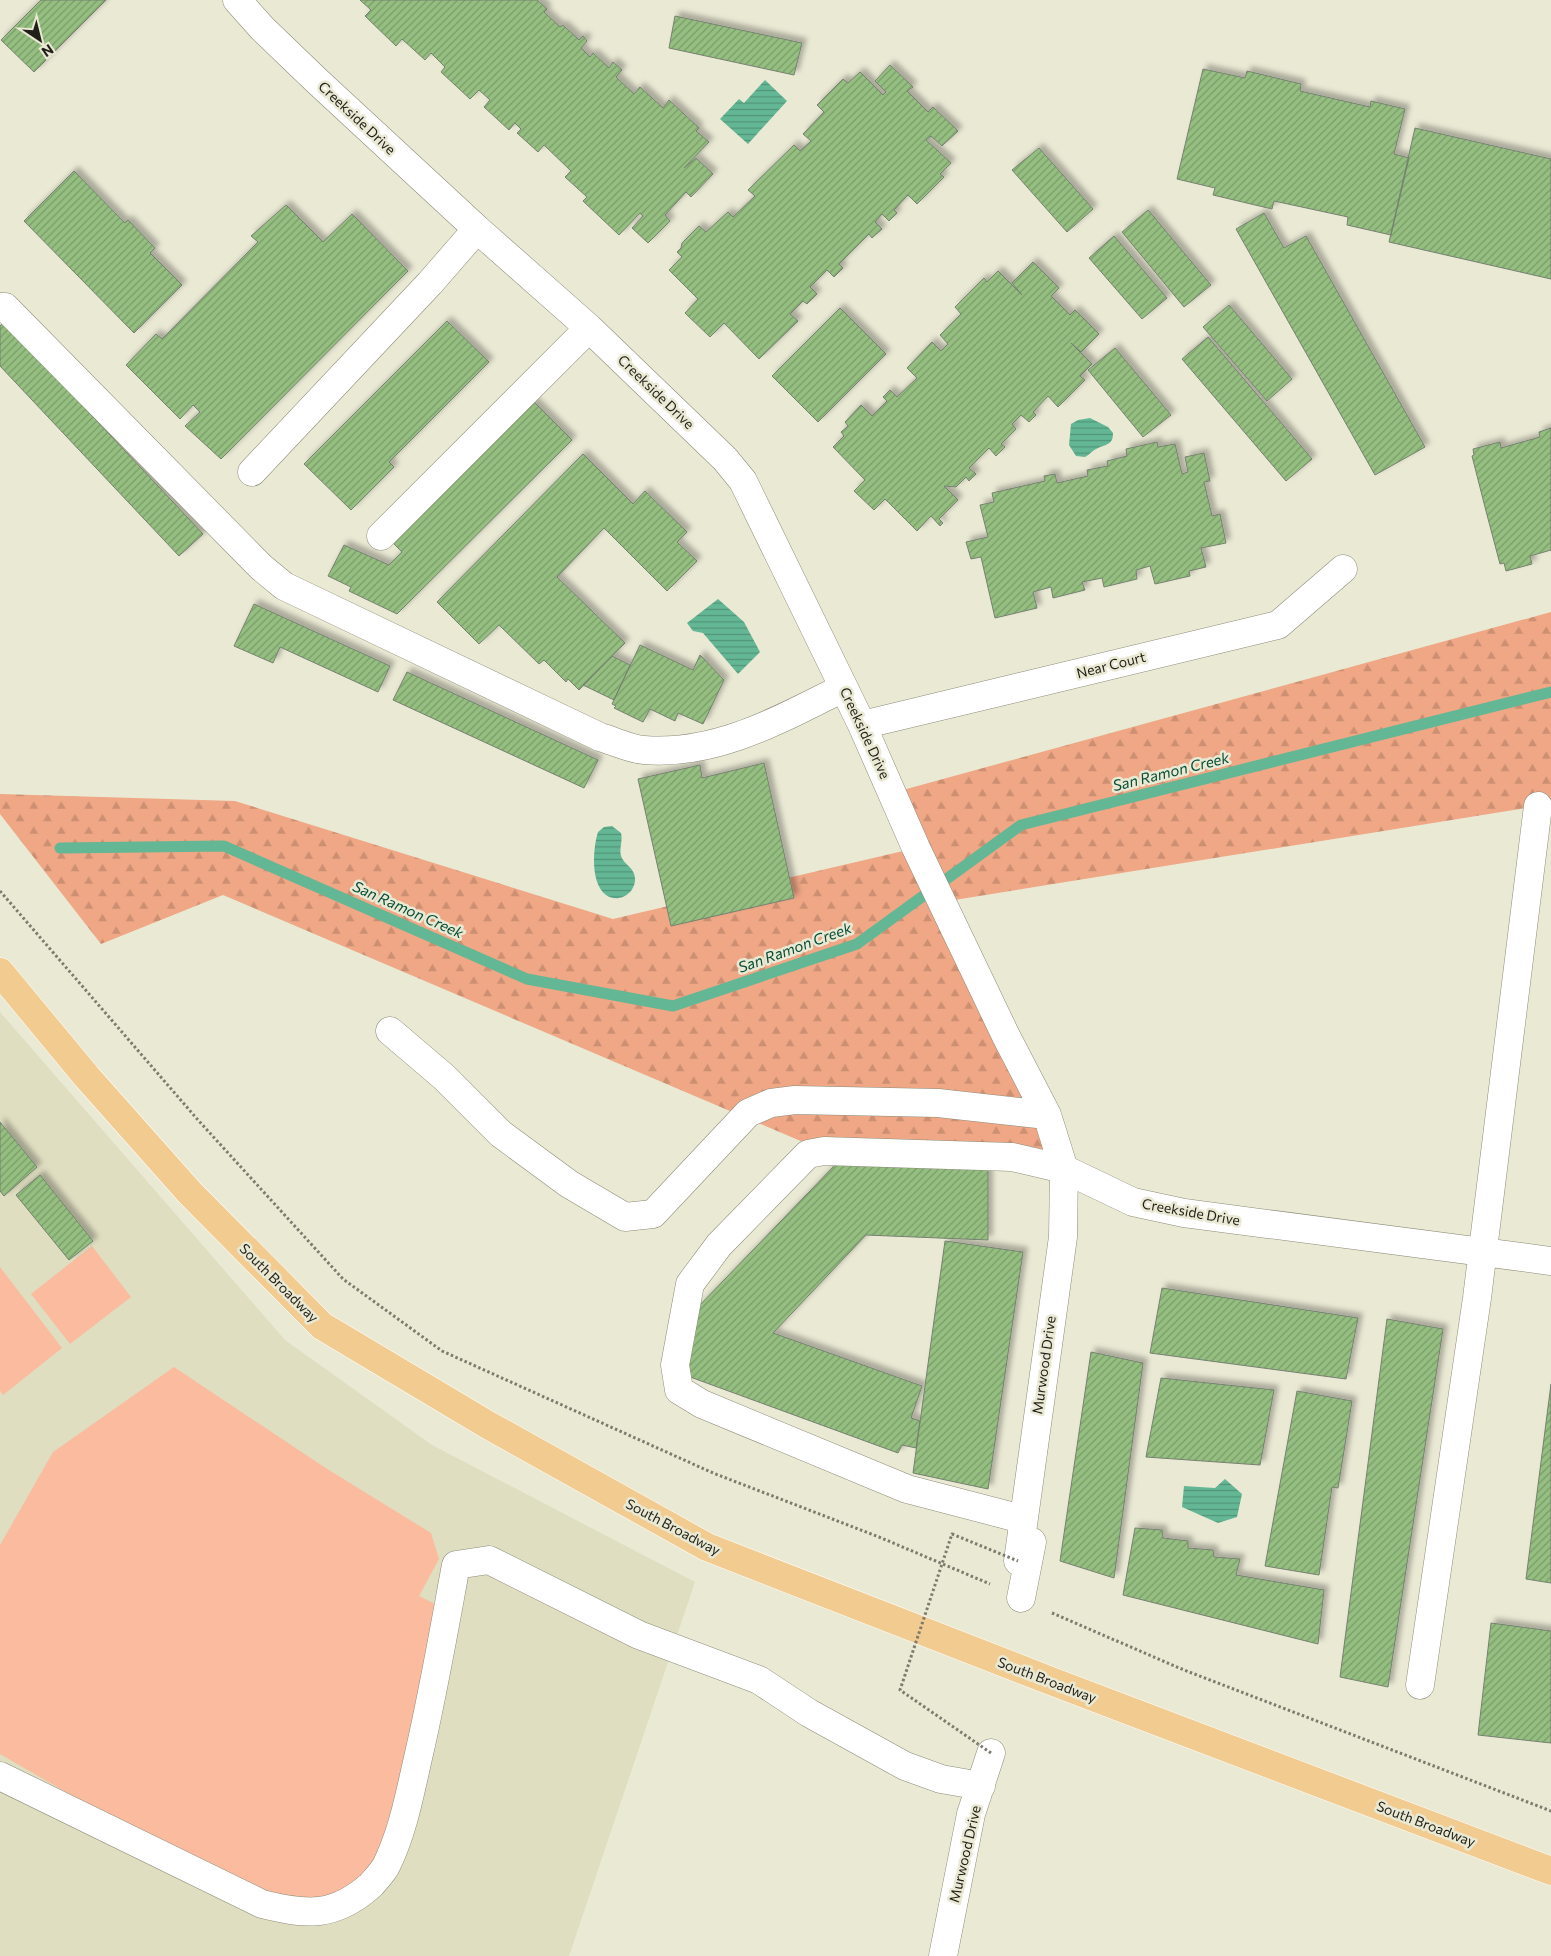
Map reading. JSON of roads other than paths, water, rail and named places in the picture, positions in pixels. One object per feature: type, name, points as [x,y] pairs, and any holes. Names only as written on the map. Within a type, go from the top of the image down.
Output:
[{"type":"main road","name":"South Broadway","points":[[0,972],[87,1077],[190,1193],[322,1326],[488,1425],[707,1547],[1051,1682],[1551,1871]]},
{"type":"street","name":"Creekside Drive","points":[[237,0],[262,28],[316,80],[476,228],[589,328],[725,459],[743,481],[862,725],[916,848],[1006,1036],[1047,1115],[1064,1169],[1133,1202],[1184,1213],[1551,1261]]},
{"type":"street","points":[[252,472],[430,283],[476,228]]},
{"type":"street","points":[[0,307],[5,307],[254,561],[284,586],[600,737],[642,750],[695,749],[759,730],[843,688]]},
{"type":"street","points":[[381,536],[589,328]]},
{"type":"street","name":"Near Court","points":[[862,725],[1278,625],[1343,569]]},
{"type":"street","points":[[1420,1685],[1477,1298],[1481,1252],[1538,806]]},
{"type":"street","points":[[390,1031],[444,1077],[501,1134],[569,1184],[624,1217],[654,1214],[748,1113],[771,1103],[795,1100],[938,1103],[1047,1115]]},
{"type":"street","points":[[1022,1519],[907,1489],[702,1404],[679,1390],[675,1365],[690,1284],[719,1244],[808,1154],[824,1151],[1012,1158],[1064,1169]]},
{"type":"street","name":"Murwood Drive","points":[[1018,1561],[1022,1519],[1063,1237],[1064,1169]]},
{"type":"street","points":[[1021,1598],[1037,1515],[1082,1235]]},
{"type":"street","points":[[0,1776],[262,1904],[297,1913],[317,1913],[343,1904],[371,1885],[387,1865],[408,1803],[432,1696],[456,1565],[489,1560],[639,1635],[759,1680],[809,1714],[905,1766],[941,1779],[981,1786]]},
{"type":"street","name":"Murwood Drive","points":[[943,1956],[972,1814],[991,1753]]},
{"type":"waterway","name":"San Ramon Creek","points":[[60,848],[224,846],[527,979],[673,1006],[857,944],[1021,825],[1551,692]]}]
